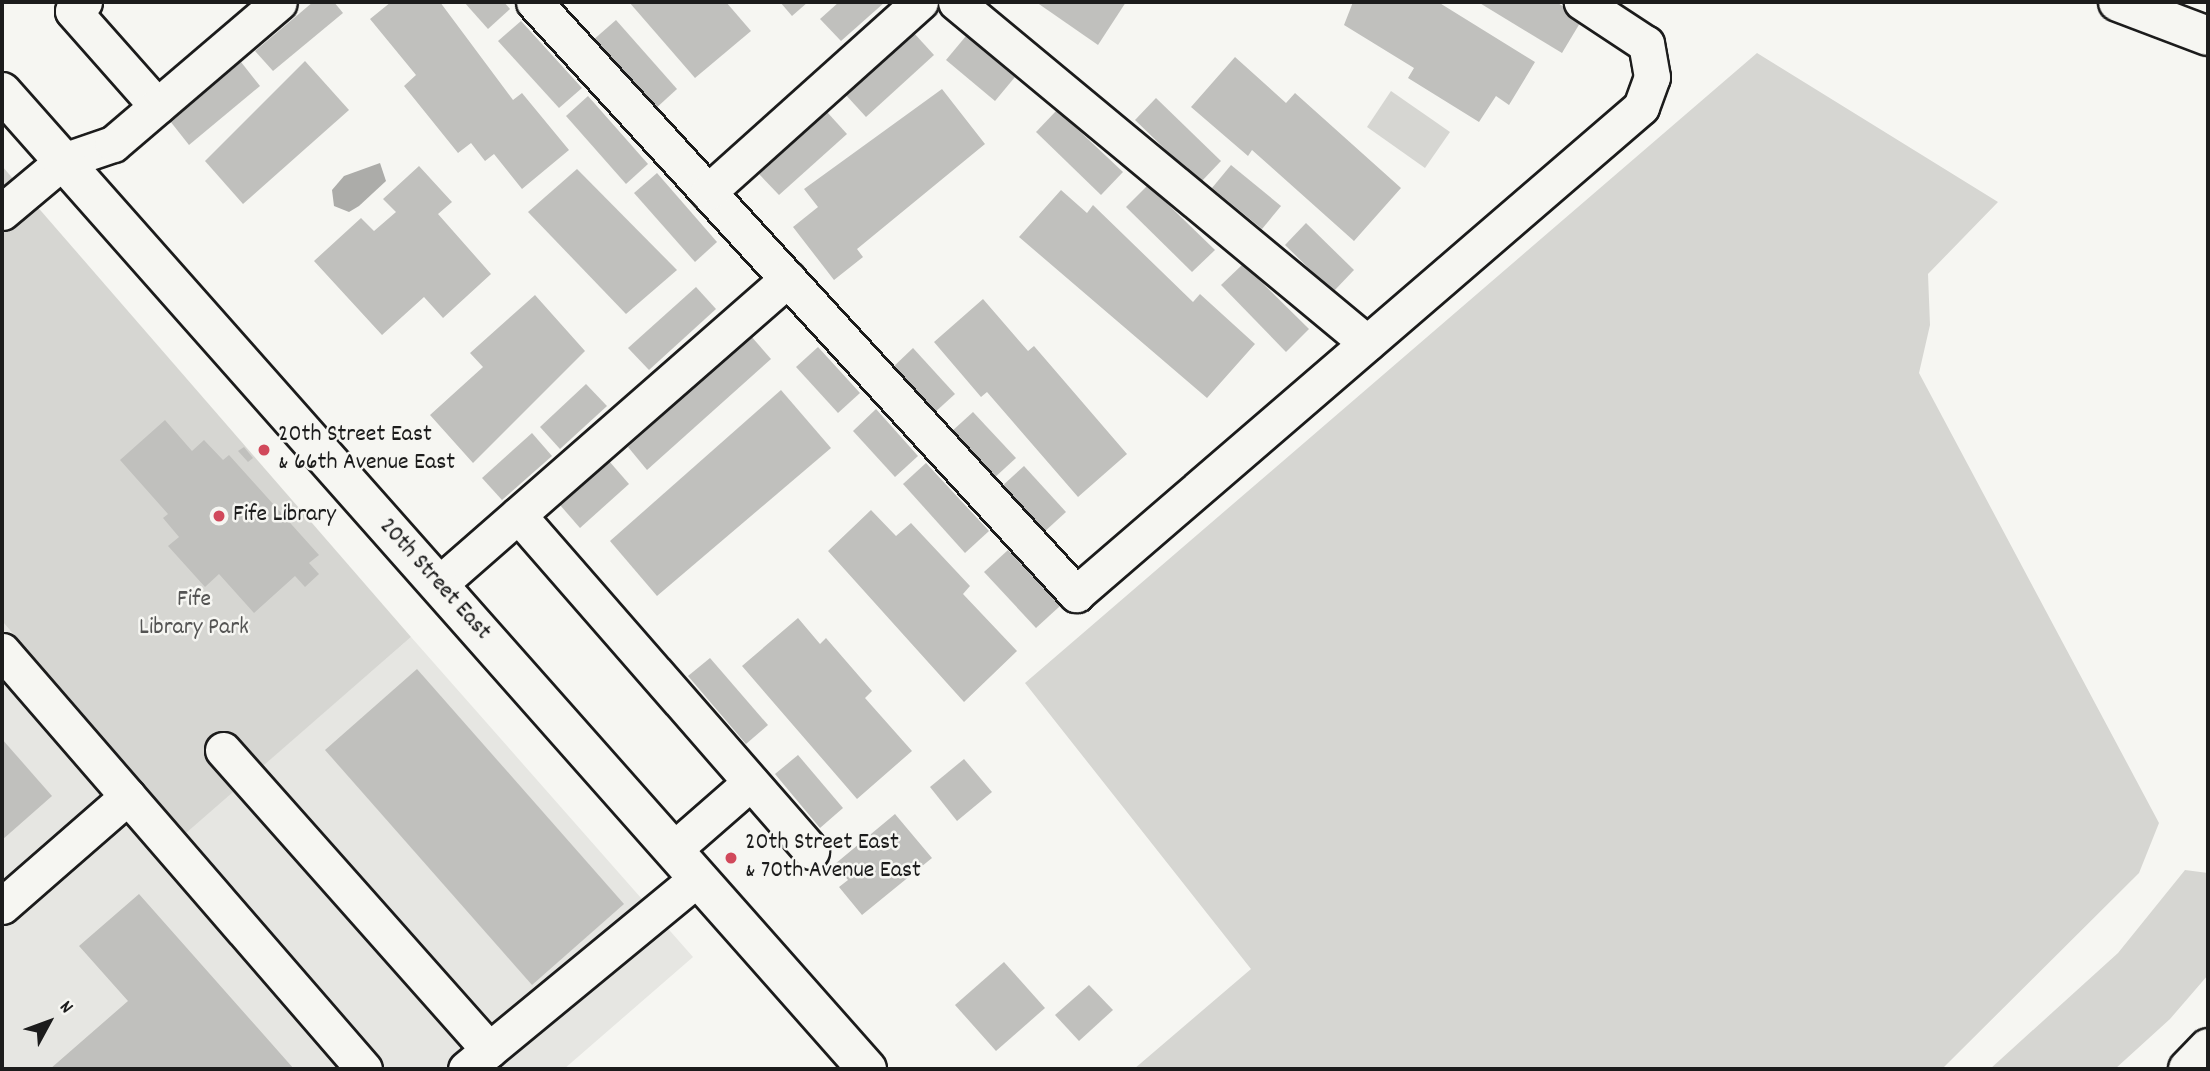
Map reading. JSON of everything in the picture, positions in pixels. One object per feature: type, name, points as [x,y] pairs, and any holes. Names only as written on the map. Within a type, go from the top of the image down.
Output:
[{"type":"main road","points":[[2118,2],[2208,36]]},
{"type":"main road","name":"20th Street East","points":[[2,92],[867,1069]]},
{"type":"main road","points":[[2188,1069],[2208,1048]]},
{"type":"street","points":[[84,2],[74,11],[157,106]]},
{"type":"street","points":[[2,212],[63,161],[113,144],[279,2]]},
{"type":"street","points":[[534,2],[1076,594],[1641,107],[1652,77],[1646,44],[1583,2]]},
{"type":"street","points":[[708,192],[920,2]]},
{"type":"street","points":[[956,2],[1367,344]]},
{"type":"street","points":[[438,584],[788,279]]},
{"type":"street","points":[[518,515],[811,851]]},
{"type":"street","points":[[2,651],[364,1069]]},
{"type":"street","points":[[223,750],[477,1060],[686,864],[751,782]]},
{"type":"street","points":[[2,906],[128,796]]},
{"type":"shaded area","points":[[380,163],[386,181],[349,212],[334,206],[332,190],[344,176]]},
{"type":"shaded area","points":[[2,621],[186,832],[411,637],[693,957],[564,1069],[2,1069]]},
{"type":"green space","points":[[1757,53],[1998,202],[1928,274],[1930,325],[1919,373],[2159,823],[2139,873],[1942,1069],[1134,1069],[1251,969],[1025,683]]},
{"type":"green space","points":[[1391,91],[1450,132],[1425,168],[1367,127]]},
{"type":"green space","name":"Fife Library Park","points":[[2,166],[411,637],[186,833],[2,621]]},
{"type":"green space","points":[[2185,870],[2208,873],[2208,975],[2170,1019],[2115,1069],[1990,1069],[2118,953]]},
{"type":"building","points":[[313,2],[334,2],[343,13],[273,71],[255,51]]},
{"type":"building","points":[[391,2],[440,2],[513,100],[522,93],[569,150],[522,189],[494,154],[485,161],[471,143],[458,153],[404,86],[416,75],[370,19]]},
{"type":"building","points":[[464,2],[504,2],[510,9],[488,29]]},
{"type":"building","points":[[629,2],[726,2],[751,31],[695,78]]},
{"type":"building","points":[[780,2],[808,2],[792,16]]},
{"type":"building","points":[[839,2],[885,2],[841,41],[820,19]]},
{"type":"building","points":[[1036,2],[1126,2],[1098,45]]},
{"type":"building","points":[[1353,2],[1438,2],[1535,62],[1509,105],[1496,96],[1479,122],[1408,78],[1414,68],[1344,25]]},
{"type":"building","points":[[1478,2],[1556,2],[1583,18],[1562,53]]},
{"type":"building","points":[[616,20],[677,89],[654,110],[592,41]]},
{"type":"building","points":[[521,21],[582,88],[559,108],[498,41]]},
{"type":"building","points":[[913,32],[934,55],[866,117],[845,94]]},
{"type":"building","points":[[966,36],[1015,77],[995,101],[946,60]]},
{"type":"building","points":[[1235,57],[1286,103],[1295,93],[1401,188],[1354,241],[1252,150],[1248,156],[1191,107]]},
{"type":"building","points":[[305,61],[349,110],[243,204],[205,161]]},
{"type":"building","points":[[241,62],[260,86],[189,145],[170,121]]},
{"type":"building","points":[[942,89],[985,144],[857,249],[863,257],[834,280],[793,227],[818,207],[804,189]]},
{"type":"building","points":[[588,96],[648,164],[626,184],[566,116]]},
{"type":"building","points":[[1156,98],[1221,161],[1200,183],[1135,120]]},
{"type":"building","points":[[1057,110],[1123,172],[1101,195],[1036,132]]},
{"type":"building","points":[[827,112],[847,134],[779,195],[759,174]]},
{"type":"building","points":[[1231,165],[1281,206],[1262,229],[1212,188]]},
{"type":"building","points":[[419,166],[452,202],[438,214],[491,274],[443,318],[424,297],[382,335],[314,261],[361,218],[374,231],[396,212],[383,199]]},
{"type":"building","points":[[577,169],[677,270],[626,314],[528,212]]},
{"type":"building","points":[[657,173],[717,242],[695,262],[634,193]]},
{"type":"building","points":[[1148,185],[1215,250],[1192,272],[1126,207]]},
{"type":"building","points":[[1061,190],[1087,213],[1093,205],[1193,302],[1200,294],[1255,344],[1207,398],[1019,237]]},
{"type":"building","points":[[1306,223],[1354,270],[1333,292],[1285,245]]},
{"type":"building","points":[[1243,264],[1309,329],[1286,352],[1221,285]]},
{"type":"building","points":[[696,287],[716,309],[649,370],[628,348]]},
{"type":"building","points":[[535,295],[585,351],[473,463],[430,415],[483,367],[470,353]]},
{"type":"building","points":[[983,299],[1028,351],[1034,346],[1127,454],[1078,497],[987,392],[981,397],[934,342]]},
{"type":"building","points":[[751,336],[771,359],[647,470],[628,447]]},
{"type":"building","points":[[818,347],[860,393],[838,413],[796,367]]},
{"type":"building","points":[[913,348],[955,394],[933,414],[891,369]]},
{"type":"building","points":[[586,384],[607,406],[560,449],[540,427]]},
{"type":"building","points":[[781,390],[831,448],[657,596],[610,541]]},
{"type":"building","points":[[876,409],[918,456],[895,477],[853,431]]},
{"type":"building","points":[[973,412],[1016,458],[993,479],[951,432]]},
{"type":"building","points":[[165,420],[192,451],[204,440],[223,460],[229,455],[319,555],[309,563],[319,574],[305,587],[295,576],[254,613],[219,574],[205,587],[168,546],[179,537],[163,518],[168,514],[120,460]]},
{"type":"building","points":[[532,433],[552,456],[502,500],[482,478]]},
{"type":"building","points":[[244,447],[253,458],[248,462],[238,451]]},
{"type":"building","points":[[609,461],[629,484],[580,528],[560,505]]},
{"type":"building","points":[[926,463],[989,531],[965,553],[903,484]]},
{"type":"building","points":[[1024,466],[1066,512],[1043,533],[1001,487]]},
{"type":"building","points":[[871,510],[896,536],[911,523],[970,586],[963,594],[1017,651],[964,702],[828,551]]},
{"type":"building","points":[[1008,550],[1060,606],[1036,628],[984,572]]},
{"type":"building","points":[[798,618],[820,644],[826,638],[872,691],[865,698],[912,751],[857,799],[742,666]]},
{"type":"building","points":[[710,658],[768,725],[746,744],[688,676]]},
{"type":"building","points":[[417,669],[624,904],[532,985],[325,750]]},
{"type":"building","points":[[2,739],[52,796],[2,840]]},
{"type":"building","points":[[798,755],[843,808],[820,828],[775,774]]},
{"type":"building","points":[[964,759],[992,792],[957,821],[930,787]]},
{"type":"building","points":[[895,814],[932,858],[862,915],[839,887],[848,880],[835,864]]},
{"type":"building","points":[[139,894],[294,1069],[50,1069],[128,1001],[79,946]]},
{"type":"building","points":[[1004,962],[1045,1008],[996,1051],[955,1005]]},
{"type":"building","points":[[1089,985],[1113,1010],[1079,1041],[1055,1015]]},
{"type":"place","name":"20th Street East & 66th Avenue East","points":[[264,450]]},
{"type":"place","name":"Fife Library","points":[[219,516]]},
{"type":"place","name":"20th Street East & 70th Avenue East","points":[[731,858]]}]
